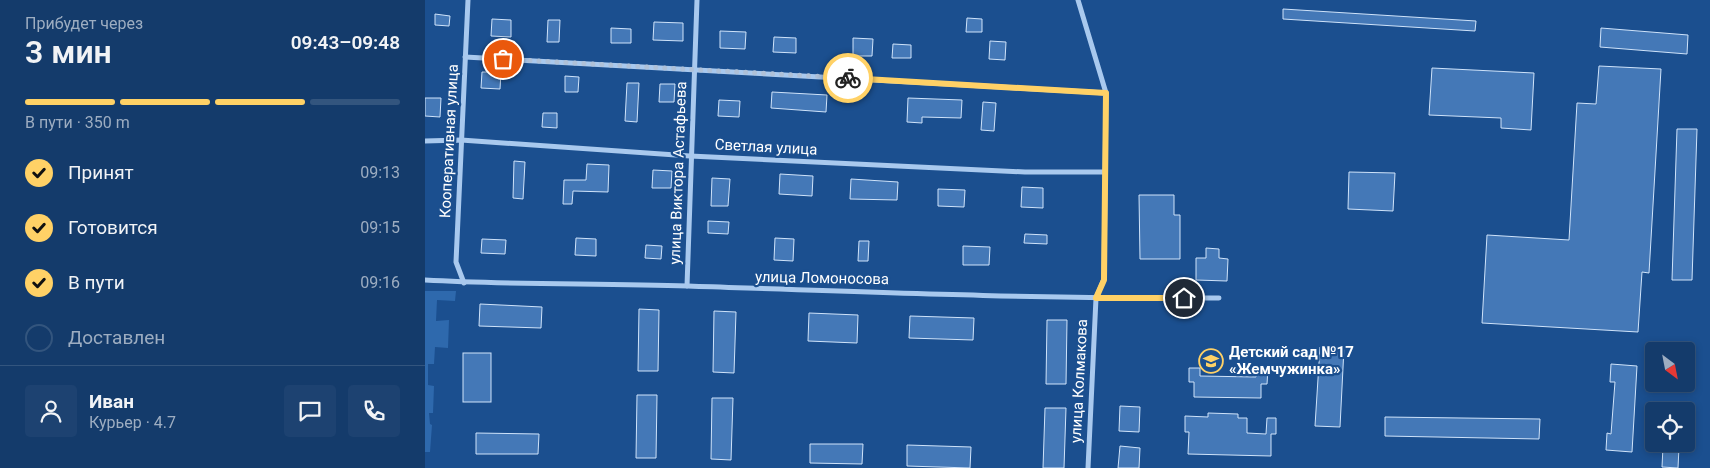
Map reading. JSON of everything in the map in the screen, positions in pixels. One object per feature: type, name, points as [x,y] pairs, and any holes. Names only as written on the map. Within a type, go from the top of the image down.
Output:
[{"type":"street","name":"Кооперативная улица","points":[[464,282],[456,262],[468,0]]},
{"type":"street","name":"улица Виктора Астафьева","points":[[687,286],[693,68],[697,0]]},
{"type":"street","name":"улица Колмакова","points":[[1079,0],[1106,93],[1104,280],[1096,298],[1087,468]]},
{"type":"street","points":[[465,57],[693,68],[1106,93]]},
{"type":"street","name":"Светлая улица","points":[[425,141],[461,140],[690,156],[1025,172],[1105,172]]},
{"type":"street","name":"улица Ломоносова","points":[[425,280],[687,286],[873,294],[905,292],[1096,298],[1219,298]]},
{"type":"shaded area","points":[[425,291],[456,291],[455,301],[437,300],[436,321],[449,320],[448,348],[435,347],[434,364],[428,364],[428,385],[434,386],[433,413],[429,413],[430,424],[432,425],[430,452],[425,452]]},
{"type":"building","points":[[1283,9],[1476,21],[1475,31],[1283,19]]},
{"type":"building","points":[[435,14],[450,16],[449,26],[435,25]]},
{"type":"building","points":[[967,18],[982,19],[982,32],[966,32]]},
{"type":"building","points":[[492,19],[511,20],[511,37],[491,36]]},
{"type":"building","points":[[548,20],[560,20],[559,42],[547,42]]},
{"type":"building","points":[[654,22],[683,23],[683,41],[653,40]]},
{"type":"building","points":[[611,28],[631,29],[631,43],[611,43]]},
{"type":"building","points":[[1601,28],[1688,35],[1687,54],[1600,47]]},
{"type":"building","points":[[720,31],[746,32],[745,49],[720,48]]},
{"type":"building","points":[[774,37],[796,38],[796,53],[773,52]]},
{"type":"building","points":[[853,38],[873,39],[872,56],[853,56]]},
{"type":"building","points":[[990,41],[1006,42],[1005,60],[989,59]]},
{"type":"building","points":[[893,44],[911,45],[911,58],[892,58]]},
{"type":"building","points":[[1599,66],[1661,69],[1649,273],[1642,272],[1638,332],[1482,323],[1487,235],[1569,240],[1577,103],[1596,104]]},
{"type":"building","points":[[1432,68],[1534,73],[1531,130],[1501,128],[1501,118],[1429,115]]},
{"type":"building","points":[[482,72],[501,72],[500,89],[481,88]]},
{"type":"building","points":[[565,76],[579,77],[578,92],[565,92]]},
{"type":"building","points":[[627,83],[639,83],[637,122],[625,121]]},
{"type":"building","points":[[660,84],[675,84],[674,102],[659,102]]},
{"type":"building","points":[[772,92],[827,95],[826,112],[771,108]]},
{"type":"building","points":[[425,98],[441,98],[440,117],[425,116]]},
{"type":"building","points":[[908,98],[962,100],[961,118],[922,117],[922,123],[907,122]]},
{"type":"building","points":[[719,100],[740,101],[739,117],[718,116]]},
{"type":"building","points":[[983,102],[996,103],[994,131],[981,130]]},
{"type":"building","points":[[543,113],[557,113],[557,128],[542,127]]},
{"type":"building","points":[[1677,129],[1697,129],[1692,280],[1672,280]]},
{"type":"building","points":[[514,161],[525,162],[523,199],[513,198]]},
{"type":"building","points":[[587,164],[609,165],[608,192],[573,191],[572,204],[563,204],[564,180],[586,180]]},
{"type":"building","points":[[653,170],[672,171],[671,188],[652,188]]},
{"type":"building","points":[[1349,172],[1395,173],[1393,211],[1348,209]]},
{"type":"building","points":[[780,174],[813,176],[812,196],[779,194]]},
{"type":"building","points":[[712,178],[730,179],[728,206],[711,206]]},
{"type":"building","points":[[851,179],[898,182],[897,200],[850,199]]},
{"type":"building","points":[[1022,187],[1043,188],[1043,208],[1021,207]]},
{"type":"building","points":[[938,189],[965,190],[964,207],[938,206]]},
{"type":"building","points":[[1139,195],[1174,195],[1174,215],[1180,215],[1180,259],[1140,259]]},
{"type":"building","points":[[708,221],[729,222],[728,234],[708,233]]},
{"type":"building","points":[[1025,234],[1047,235],[1047,244],[1024,243]]},
{"type":"building","points":[[576,238],[596,239],[596,256],[575,255]]},
{"type":"building","points":[[775,238],[794,239],[793,261],[774,260]]},
{"type":"building","points":[[482,239],[506,240],[505,254],[481,253]]},
{"type":"building","points":[[859,241],[869,241],[868,261],[858,261]]},
{"type":"building","points":[[646,245],[662,246],[661,259],[645,258]]},
{"type":"building","points":[[963,246],[990,247],[989,265],[963,265]]},
{"type":"building","points":[[1206,248],[1219,249],[1219,258],[1228,259],[1227,281],[1196,280],[1196,258],[1206,258]]},
{"type":"building","points":[[480,304],[542,307],[541,328],[479,326]]},
{"type":"building","points":[[639,309],[659,310],[658,371],[638,371]]},
{"type":"building","points":[[714,311],[736,312],[734,373],[713,372]]},
{"type":"building","points":[[809,313],[858,315],[857,343],[808,341]]},
{"type":"building","points":[[910,316],[974,318],[973,340],[909,338]]},
{"type":"building","points":[[1047,320],[1067,320],[1066,384],[1046,384]]},
{"type":"building","points":[[1320,347],[1344,348],[1340,427],[1315,426]]},
{"type":"building","points":[[463,353],[491,353],[491,402],[463,402]]},
{"type":"building","points":[[1611,364],[1637,366],[1632,452],[1606,450],[1607,433],[1611,434],[1615,382],[1610,382]]},
{"type":"building","points":[[1189,368],[1200,368],[1200,376],[1256,377],[1256,369],[1268,369],[1267,384],[1261,384],[1261,398],[1194,397],[1194,382],[1189,382]]},
{"type":"building","points":[[637,395],[657,395],[656,458],[636,458]]},
{"type":"building","points":[[712,398],[733,398],[731,460],[711,459]]},
{"type":"building","points":[[1120,406],[1140,407],[1139,432],[1119,431]]},
{"type":"building","points":[[1045,408],[1066,408],[1064,468],[1043,468]]},
{"type":"building","points":[[1208,413],[1238,414],[1238,418],[1247,418],[1247,433],[1266,434],[1267,418],[1276,418],[1276,434],[1271,434],[1271,456],[1188,454],[1189,432],[1185,432],[1185,416],[1208,417]]},
{"type":"building","points":[[1385,417],[1540,419],[1539,439],[1385,436]]},
{"type":"building","points":[[476,433],[539,434],[538,454],[476,454]]},
{"type":"building","points":[[810,444],[863,444],[862,464],[810,463]]},
{"type":"building","points":[[907,445],[971,447],[970,468],[907,466]]},
{"type":"building","points":[[1120,446],[1140,448],[1139,468],[1118,468]]},
{"type":"building","points":[[1663,452],[1679,452],[1678,468],[1662,467]]},
{"type":"way so far","points":[[503,59],[848,78]]},
{"type":"place","name":"Детский сад №17 «Жемчужинка»","points":[[1211,361]]},
{"type":"route","points":[[848,78],[1106,93],[1104,280],[1096,298],[1184,298]]}]
